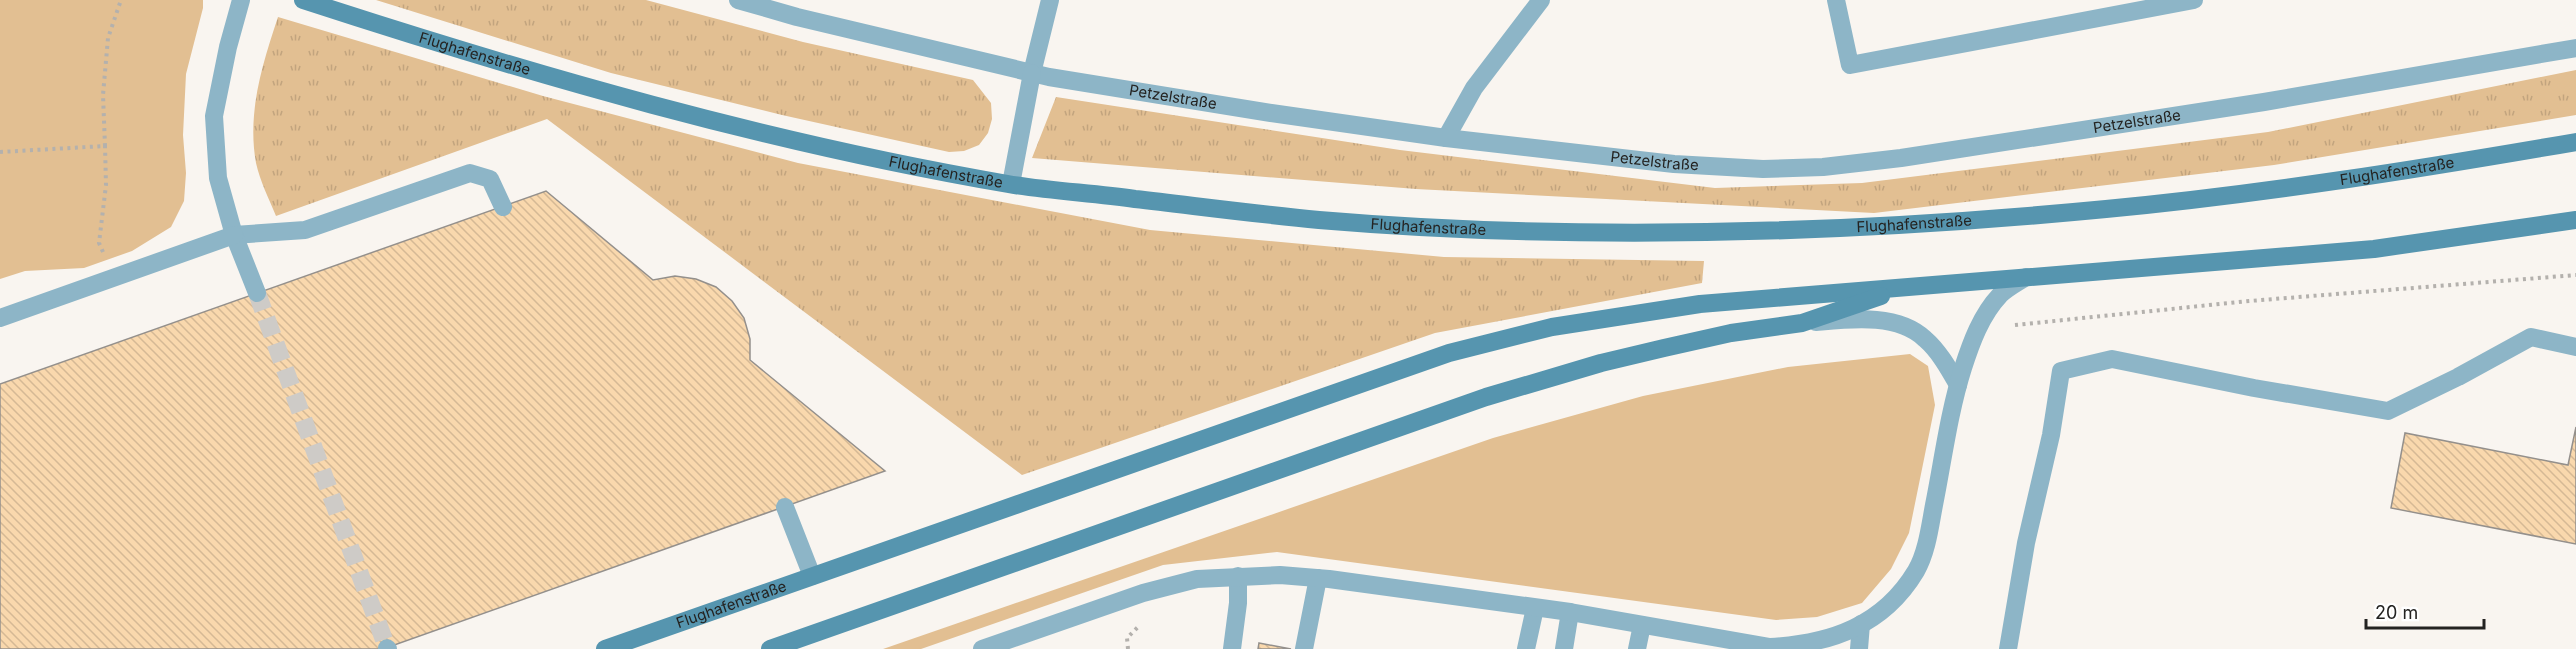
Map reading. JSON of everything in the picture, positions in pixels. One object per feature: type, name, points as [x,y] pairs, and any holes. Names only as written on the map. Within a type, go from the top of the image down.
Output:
[{"type":"main road","name":"Flughafenstraße","points":[[303,0],[405,33],[659,106],[801,142],[1011,184],[1232,211],[1410,226],[1536,231],[1757,231],[1981,219],[2109,208],[2296,186],[2576,142]]},
{"type":"main road","name":"Flughafenstraße","points":[[605,649],[1449,353],[1551,327],[1701,304],[2026,277],[2155,269],[2374,249],[2576,220]]},
{"type":"main road","points":[[770,649],[1485,397],[1550,377],[1731,333],[1802,323],[1908,287]]},
{"type":"street","points":[[241,0],[228,47],[214,116],[218,178],[234,235],[257,293]]},
{"type":"street","name":"Petzelstraße","points":[[738,0],[796,17],[1032,73],[1259,111],[1446,138],[1674,164],[1763,169],[1823,167],[1901,158],[2264,102],[2576,48]]},
{"type":"street","points":[[1011,184],[1032,73],[1050,0]]},
{"type":"street","points":[[1446,138],[1474,88],[1541,0]]},
{"type":"street","points":[[1836,0],[1850,65],[2194,0]]},
{"type":"street","points":[[0,318],[234,235],[305,230],[470,173],[490,179],[503,207]]},
{"type":"street","points":[[982,649],[1143,592],[1197,579],[1280,575],[1318,578],[1570,612],[1770,646],[1801,645],[1833,638],[1861,624],[1898,595],[1917,569],[1927,537],[1958,385],[1970,347],[1986,313],[2001,294],[2026,277]]},
{"type":"street","points":[[1802,323],[1847,319],[1885,321],[1908,327],[1925,338],[1958,385]]},
{"type":"street","points":[[2008,649],[2026,543],[2051,435],[2061,371],[2112,359],[2254,388],[2388,411],[2458,377],[2531,337],[2576,347]]},
{"type":"street","points":[[785,507],[812,576]]},
{"type":"street","points":[[1232,649],[1238,603],[1238,576]]},
{"type":"street","points":[[1304,649],[1318,578]]},
{"type":"street","points":[[1526,649],[1535,608]]},
{"type":"street","points":[[1564,649],[1570,612]]},
{"type":"street","points":[[1859,649],[1861,624]]},
{"type":"street","points":[[1637,649],[1642,625]]},
{"type":"path","points":[[112,278],[99,243],[106,185],[103,95],[108,38],[121,0]]},
{"type":"path","points":[[0,152],[105,146]]},
{"type":"path","points":[[1128,649],[1127,638],[1142,623]]},
{"type":"green space","points":[[0,0],[203,0],[186,74],[183,135],[186,173],[184,201],[171,227],[132,251],[84,268],[25,271],[0,279]]},
{"type":"green space","points":[[376,0],[646,0],[803,42],[973,80],[991,103],[992,119],[988,133],[979,145],[964,151],[949,152],[782,115],[611,73]]},
{"type":"green space","points":[[278,17],[543,96],[798,163],[1150,230],[1444,257],[1704,261],[1702,283],[1435,333],[1022,475],[547,119],[276,216],[256,163],[253,126],[262,71]]},
{"type":"green space","points":[[2576,70],[2576,115],[2274,165],[1874,213],[1416,189],[1032,158],[1056,97],[1400,150],[1715,188],[1862,183],[2268,132]]},
{"type":"green space","points":[[1910,354],[1928,366],[1935,405],[1909,533],[1891,569],[1862,603],[1817,617],[1776,620],[1277,552],[1163,565],[921,649],[883,649],[1493,438],[1643,396],[1788,367]]},
{"type":"building","points":[[546,191],[653,280],[675,276],[696,279],[716,287],[732,301],[744,318],[750,339],[750,360],[885,471],[383,649],[0,649],[0,384]]},
{"type":"building","points":[[2576,427],[2576,544],[2391,508],[2405,433],[2568,465]]},
{"type":"building","points":[[1259,643],[1291,649],[1258,649]]},
{"type":"tunnel","points":[[257,293],[387,648]]}]
